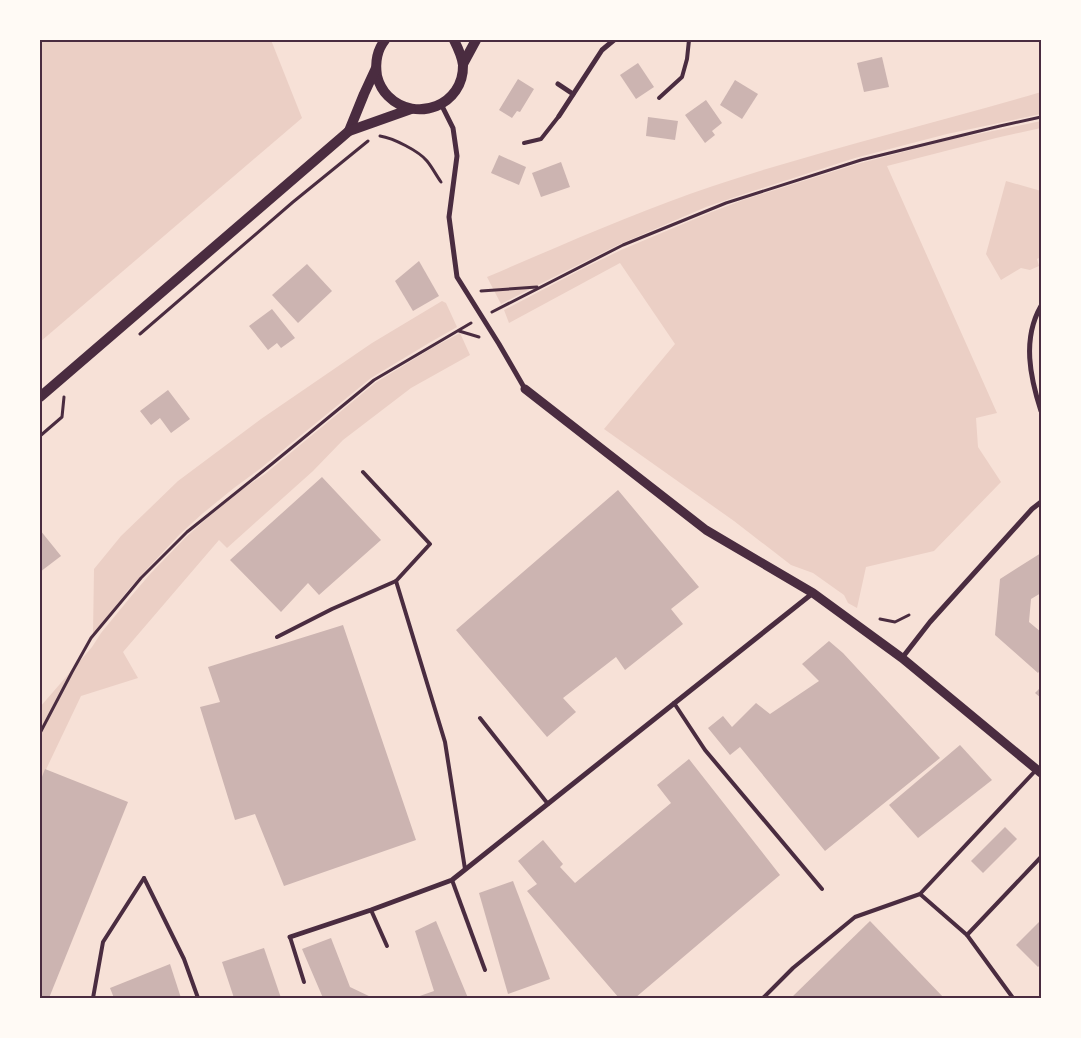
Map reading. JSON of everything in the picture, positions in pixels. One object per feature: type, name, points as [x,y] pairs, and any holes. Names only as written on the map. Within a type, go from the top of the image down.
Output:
[{"type":"main road","points":[[386,40],[382,44],[377,56],[378,81],[384,92],[393,101],[411,109]]},
{"type":"main road","points":[[40,397],[349,131],[411,109],[430,109],[442,104],[452,96],[462,76],[463,64],[460,51],[454,40]]},
{"type":"main road","points":[[463,64],[476,40]]},
{"type":"main road","points":[[349,131],[376,68]]},
{"type":"street","points":[[559,116],[602,50],[614,40]]},
{"type":"street","points":[[558,84],[574,94]]},
{"type":"street","points":[[442,104],[453,128],[457,156],[449,216],[457,277],[525,389],[706,530],[813,593],[902,658],[1039,771]]},
{"type":"street","points":[[1041,306],[1036,315],[1030,338],[1029,362],[1034,390],[1041,411]]},
{"type":"street","points":[[902,658],[930,622],[1032,509],[1041,502]]},
{"type":"street","points":[[290,937],[452,880],[813,593]]},
{"type":"lane","points":[[659,98],[682,77],[687,59],[689,40]]},
{"type":"lane","points":[[524,143],[541,139],[559,116]]},
{"type":"lane","points":[[277,637],[332,609],[396,581],[430,544],[363,472]]},
{"type":"lane","points":[[396,581],[445,742],[465,869]]},
{"type":"lane","points":[[674,703],[705,750],[822,889]]},
{"type":"lane","points":[[480,718],[548,804]]},
{"type":"lane","points":[[762,998],[792,968],[855,917],[920,894],[1039,771]]},
{"type":"lane","points":[[967,935],[1041,857]]},
{"type":"lane","points":[[93,998],[104,942],[144,878],[184,958],[198,998]]},
{"type":"lane","points":[[452,880],[485,970]]},
{"type":"lane","points":[[920,894],[967,935],[1013,998]]},
{"type":"lane","points":[[371,910],[387,946]]},
{"type":"lane","points":[[290,937],[304,982]]},
{"type":"path","points":[[504,306],[623,245],[726,203],[861,160],[1041,117]]},
{"type":"path","points":[[136,337],[293,202],[375,136],[390,138],[421,155],[427,160],[452,198]]},
{"type":"path","points":[[466,292],[540,287]]},
{"type":"path","points":[[40,733],[91,638],[141,578],[187,532],[374,380],[458,330]]},
{"type":"path","points":[[40,436],[62,417],[65,395]]},
{"type":"path","points":[[880,619],[895,622],[909,615]]},
{"type":"shaded area","points":[[40,40],[271,40],[302,118],[40,342]]},
{"type":"shaded area","points":[[1041,92],[1041,114],[947,134],[855,158],[706,207],[618,245],[501,304],[487,277],[627,218],[713,186],[794,161]]},
{"type":"shaded area","points":[[1041,121],[1041,128],[887,166],[997,413],[976,418],[978,447],[1001,482],[934,551],[866,567],[857,608],[848,603],[844,595],[813,573],[791,565],[734,521],[604,429],[675,344],[620,263],[509,323],[504,310],[621,250],[743,200],[857,164],[949,140]]},
{"type":"shaded area","points":[[1006,181],[1041,191],[1041,257],[1037,259],[1039,266],[1030,270],[1021,268],[1001,280],[986,254]]},
{"type":"shaded area","points":[[442,301],[446,303],[457,327],[371,378],[202,514],[180,534],[128,590],[93,635],[94,569],[121,536],[178,481],[261,419],[372,343]]},
{"type":"shaded area","points":[[460,333],[470,355],[411,388],[343,440],[313,471],[227,548],[219,540],[123,652],[138,678],[81,696],[40,782],[40,707],[92,647],[101,633],[151,573],[185,538],[238,492],[265,474],[375,383]]},
{"type":"building","points":[[882,57],[889,87],[864,92],[857,63]]},
{"type":"building","points":[[638,63],[654,87],[636,99],[620,75]]},
{"type":"building","points":[[518,79],[534,89],[520,112],[517,111],[512,118],[499,110]]},
{"type":"building","points":[[735,80],[758,94],[742,119],[720,105]]},
{"type":"building","points":[[706,100],[722,123],[712,131],[715,135],[705,143],[685,115]]},
{"type":"building","points":[[648,117],[678,121],[675,140],[646,136]]},
{"type":"building","points":[[499,155],[526,167],[519,185],[491,173]]},
{"type":"building","points":[[561,162],[570,187],[541,197],[532,173]]},
{"type":"building","points":[[419,261],[439,296],[413,311],[395,281]]},
{"type":"building","points":[[307,264],[332,291],[298,323],[272,295]]},
{"type":"building","points":[[272,309],[295,338],[281,348],[277,343],[268,350],[249,326]]},
{"type":"building","points":[[168,390],[190,419],[171,433],[160,418],[151,425],[140,411]]},
{"type":"building","points":[[322,477],[381,540],[319,595],[308,583],[281,612],[230,560]]},
{"type":"building","points":[[618,490],[699,587],[671,609],[683,624],[625,670],[616,657],[563,698],[576,712],[547,737],[456,630]]},
{"type":"building","points":[[40,530],[61,556],[40,572]]},
{"type":"building","points":[[1041,553],[1041,593],[1031,599],[1029,622],[1041,632],[1041,669],[1038,673],[995,635],[1000,579]]},
{"type":"building","points":[[343,625],[416,840],[284,886],[255,814],[235,820],[200,707],[220,702],[208,667]]},
{"type":"building","points":[[829,641],[843,653],[940,758],[825,851],[740,747],[730,755],[708,728],[723,716],[732,727],[756,703],[770,714],[819,681],[802,664]]},
{"type":"building","points":[[1041,687],[1041,698],[1035,693]]},
{"type":"building","points":[[960,745],[992,780],[918,838],[889,805]]},
{"type":"building","points":[[689,759],[780,875],[635,998],[619,998],[527,891],[537,884],[518,861],[543,840],[563,864],[560,867],[575,883],[671,803],[657,785]]},
{"type":"building","points":[[45,769],[128,802],[49,998],[40,998],[40,782]]},
{"type":"building","points":[[1005,827],[1017,839],[983,873],[971,861]]},
{"type":"building","points":[[513,881],[550,979],[508,994],[479,893]]},
{"type":"building","points":[[1041,920],[1041,964],[1038,967],[1016,945]]},
{"type":"building","points":[[436,921],[468,998],[414,998],[434,991],[415,931]]},
{"type":"building","points":[[870,921],[944,998],[791,998]]},
{"type":"building","points":[[331,938],[350,987],[373,998],[323,998],[302,949]]},
{"type":"building","points":[[264,948],[281,998],[234,998],[222,962]]},
{"type":"building","points":[[170,964],[181,998],[114,998],[110,988]]}]
